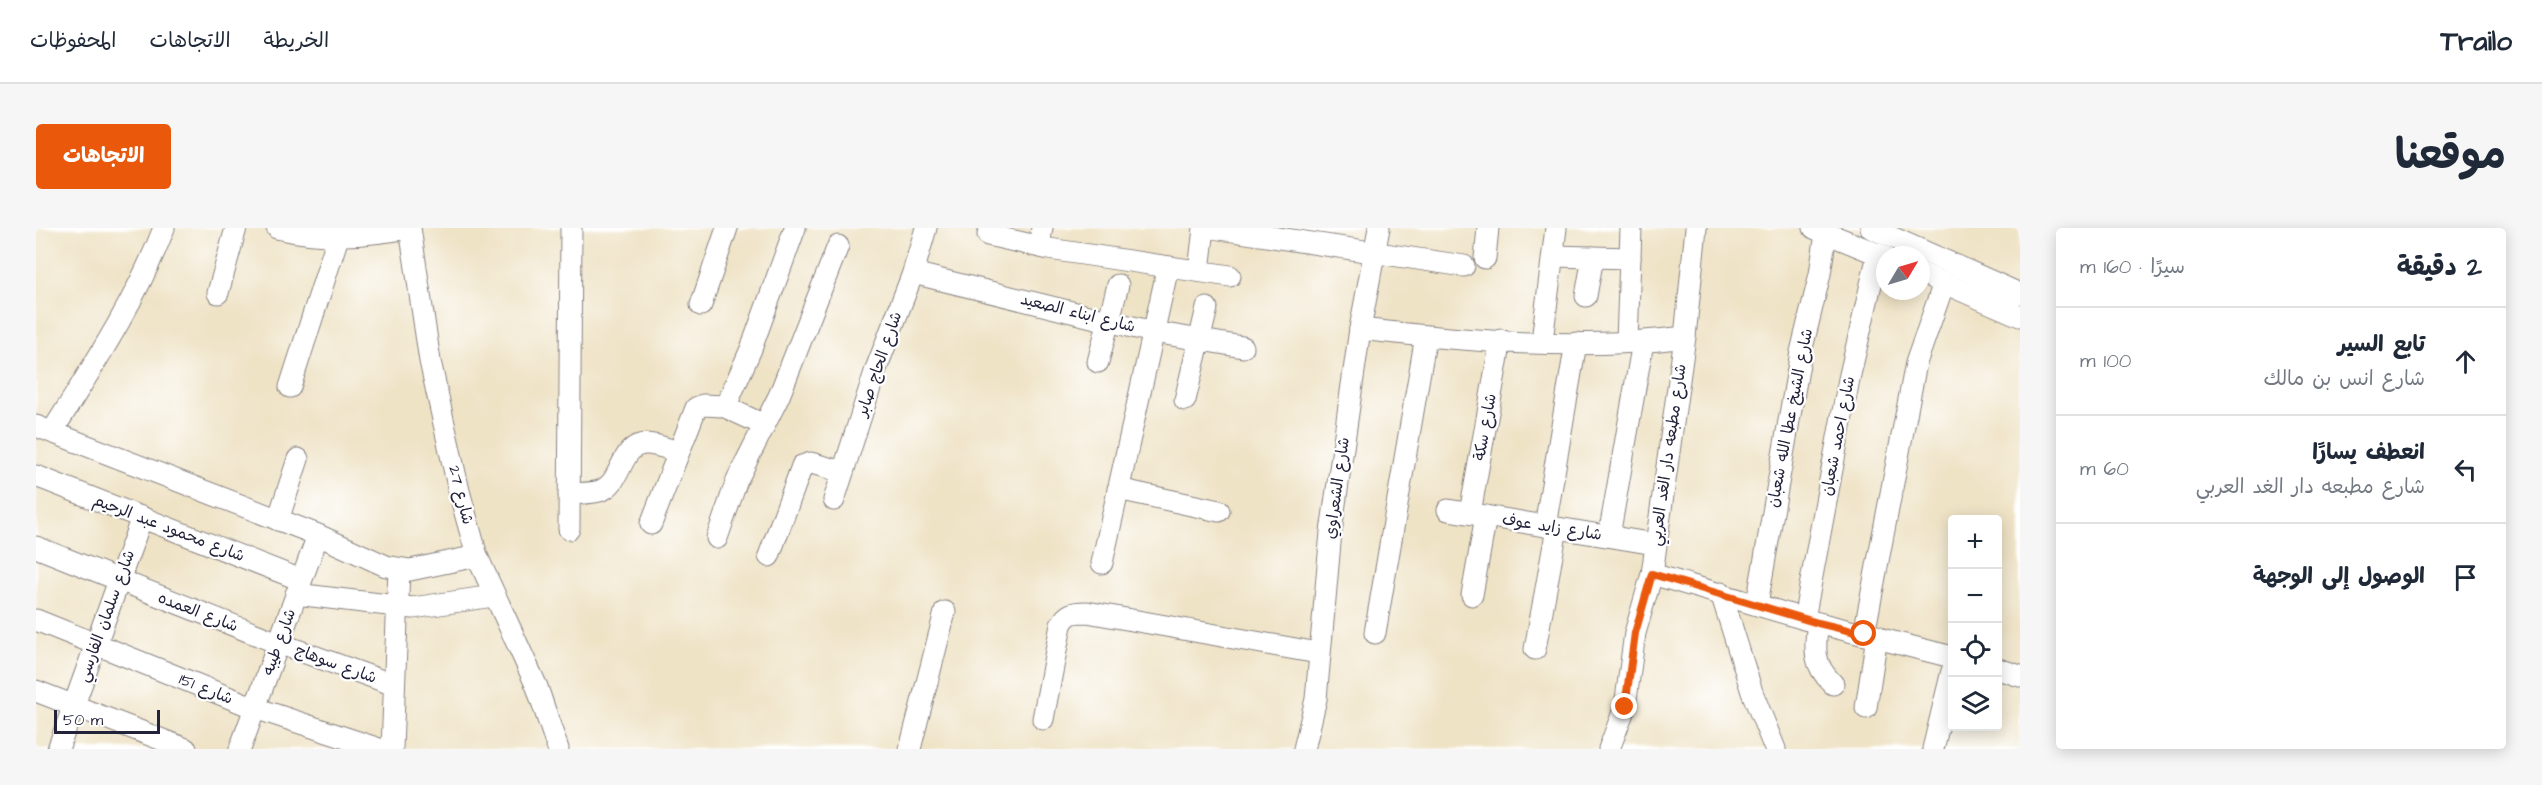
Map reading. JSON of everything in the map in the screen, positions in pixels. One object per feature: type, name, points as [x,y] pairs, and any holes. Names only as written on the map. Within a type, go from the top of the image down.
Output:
[{"type":"street","points":[[164,228],[148,268],[127,310],[44,429],[318,535],[386,566],[399,569],[421,568],[477,556]]},
{"type":"street","points":[[218,293],[236,228]]},
{"type":"street","points":[[277,228],[304,234],[338,237],[410,228]]},
{"type":"street","name":"شارع 27","points":[[410,228],[430,361],[459,491],[477,556],[493,596],[537,687],[558,749]]},
{"type":"street","points":[[569,529],[571,228]]},
{"type":"street","points":[[701,305],[727,228]]},
{"type":"street","points":[[723,406],[728,401],[751,349],[795,228]]},
{"type":"street","name":"شارع الحاج صابر","points":[[834,500],[876,369],[913,273],[926,228]]},
{"type":"street","points":[[1199,271],[1204,228]]},
{"type":"street","points":[[1213,228],[1464,266]]},
{"type":"street","name":"شارع الشعراوي","points":[[1304,749],[1316,699],[1318,653],[1327,589],[1330,532],[1360,329],[1379,228]]},
{"type":"street","points":[[1485,258],[1488,228]]},
{"type":"street","points":[[1542,341],[1556,228]]},
{"type":"street","points":[[1609,536],[1635,342],[1630,258],[1631,228]]},
{"type":"street","name":"شارع مطبعه دار الغد العربي","points":[[1609,749],[1625,707],[1635,633],[1652,574],[1685,337],[1696,228]]},
{"type":"street","points":[[1870,228],[2020,294]]},
{"type":"street","points":[[1820,231],[1876,254]]},
{"type":"street","name":"شارع الشيخ عطا الله شعبان","points":[[1757,604],[1801,352],[1822,265],[1820,231]]},
{"type":"street","points":[[988,235],[1041,237],[1168,267],[1230,276]]},
{"type":"street","points":[[290,387],[338,237]]},
{"type":"street","points":[[717,538],[737,480],[779,396],[838,246]]},
{"type":"street","points":[[1553,256],[1630,258]]},
{"type":"street","points":[[1586,296],[1593,257]]},
{"type":"street","points":[[1102,563],[1168,267]]},
{"type":"street","name":"شارع ابناء الصعيد","points":[[913,273],[1152,332],[1243,347]]},
{"type":"street","name":"شارع احمد شعبان","points":[[1833,684],[1816,661],[1811,621],[1849,379],[1876,275]]},
{"type":"street","points":[[1930,277],[2020,316]]},
{"type":"street","points":[[1866,708],[1870,635],[1916,363],[1944,283]]},
{"type":"street","points":[[1098,362],[1119,285]]},
{"type":"street","points":[[1185,400],[1207,308]]},
{"type":"street","points":[[1360,329],[1426,336],[1576,343],[1635,342],[1685,337]]},
{"type":"street","points":[[1375,633],[1426,336]]},
{"type":"street","name":"شارع سكة","points":[[1472,595],[1478,515],[1501,340]]},
{"type":"street","points":[[1535,649],[1576,343]]},
{"type":"street","points":[[651,524],[696,408],[703,405],[723,406],[764,425]]},
{"type":"street","points":[[569,494],[600,491],[608,486],[615,479],[628,452],[635,446],[644,443],[653,444],[678,452]]},
{"type":"street","points":[[278,520],[298,459]]},
{"type":"street","points":[[769,556],[802,466],[811,464],[843,472]]},
{"type":"street","name":"شارع محمود عبد الرحيم","points":[[36,476],[142,517],[299,587],[398,608],[413,608],[493,596]]},
{"type":"street","points":[[1118,489],[1219,511]]},
{"type":"street","name":"شارع زايد عوف","points":[[1448,510],[1655,544]]},
{"type":"street","name":"شارع سلمان الفارسي","points":[[58,749],[142,517]]},
{"type":"street","name":"شارع طيبه","points":[[240,749],[318,535]]},
{"type":"street","name":"شارع العمده","points":[[36,547],[278,643]]},
{"type":"street","points":[[392,749],[399,569]]},
{"type":"street","points":[[1652,574],[1811,621],[1948,656]]},
{"type":"street","points":[[1721,593],[1752,692],[1775,749]]},
{"type":"street","points":[[910,749],[945,612]]},
{"type":"street","points":[[1043,719],[1061,625],[1065,616],[1075,612],[1087,612],[1318,653]]},
{"type":"street","name":"شارع 151","points":[[36,620],[255,708],[379,749]]},
{"type":"street","name":"شارع سوهاج","points":[[278,643],[394,685]]},
{"type":"street","points":[[2002,670],[2020,676]]},
{"type":"street","points":[[1933,749],[1951,677]]},
{"type":"street","points":[[36,691],[186,749]]},
{"type":"route","points":[[1625,707],[1635,633],[1652,574],[1818,623],[1864,634]]}]
